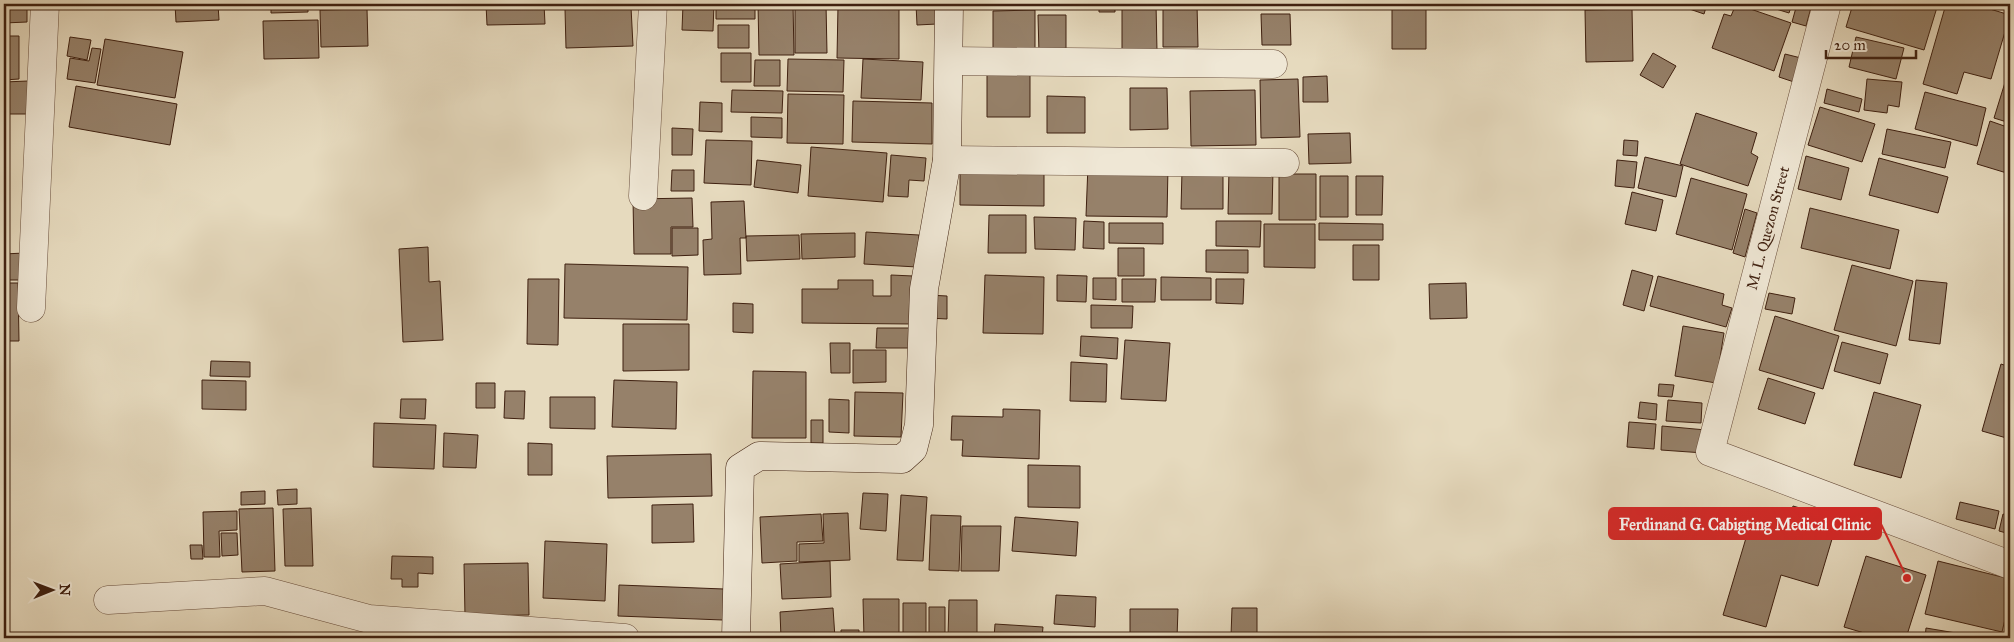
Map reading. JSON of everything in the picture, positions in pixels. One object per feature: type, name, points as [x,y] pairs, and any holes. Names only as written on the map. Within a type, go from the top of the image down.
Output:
[{"type":"street","points":[[31,308],[45,4]]},
{"type":"street","points":[[643,196],[653,4]]},
{"type":"street","points":[[736,638],[740,468],[759,456],[902,459],[913,449],[919,425],[924,289],[947,160],[949,4]]},
{"type":"street","name":"M. L. Quezon Street","points":[[1827,4],[1710,452],[2010,565]]},
{"type":"street","points":[[949,61],[1273,64]]},
{"type":"street","points":[[947,160],[1285,163]]},
{"type":"street","points":[[108,600],[265,591],[369,619],[625,638]]},
{"type":"building","points":[[4,4],[27,4],[27,22],[4,23]]},
{"type":"building","points":[[175,4],[218,4],[219,20],[176,22]]},
{"type":"building","points":[[271,4],[308,4],[308,12],[271,13]]},
{"type":"building","points":[[486,4],[544,4],[545,24],[487,25]]},
{"type":"building","points":[[683,4],[714,4],[713,31],[682,30]]},
{"type":"building","points":[[716,4],[755,4],[755,19],[716,19]]},
{"type":"building","points":[[758,4],[793,4],[794,55],[759,55]]},
{"type":"building","points":[[795,4],[826,4],[827,53],[795,53]]},
{"type":"building","points":[[916,4],[936,4],[937,24],[917,25]]},
{"type":"building","points":[[1099,4],[1115,4],[1115,12],[1099,12]]},
{"type":"building","points":[[1122,4],[1156,4],[1157,51],[1122,51]]},
{"type":"building","points":[[1163,4],[1197,4],[1198,47],[1163,47]]},
{"type":"building","points":[[1392,4],[1426,4],[1426,49],[1392,49]]},
{"type":"building","points":[[1675,4],[1707,4],[1704,14]]},
{"type":"building","points":[[1736,4],[1791,23],[1774,71],[1712,48],[1724,14],[1731,16]]},
{"type":"building","points":[[1760,4],[1792,4],[1789,13]]},
{"type":"building","points":[[1797,4],[1812,4],[1806,26],[1792,22]]},
{"type":"building","points":[[1853,4],[1938,4],[1924,50],[1846,27]]},
{"type":"building","points":[[1946,4],[1973,4],[2010,15],[1991,79],[1964,72],[1957,94],[1923,84]]},
{"type":"building","points":[[838,6],[899,6],[899,59],[837,58]]},
{"type":"building","points":[[631,7],[633,46],[566,48],[565,9]]},
{"type":"building","points":[[367,9],[368,46],[321,47],[320,10]]},
{"type":"building","points":[[1632,9],[1633,61],[1586,62],[1585,10]]},
{"type":"building","points":[[1035,10],[1035,56],[993,56],[993,11]]},
{"type":"building","points":[[1261,14],[1290,14],[1291,45],[1262,45]]},
{"type":"building","points":[[1038,15],[1066,15],[1066,53],[1039,54]]},
{"type":"building","points":[[318,20],[319,58],[264,59],[263,21]]},
{"type":"building","points":[[718,25],[749,25],[749,48],[718,48]]},
{"type":"building","points":[[4,36],[19,36],[19,79],[4,80]]},
{"type":"building","points":[[70,37],[91,40],[87,60],[67,56]]},
{"type":"building","points":[[1856,37],[1904,48],[1896,79],[1849,67]]},
{"type":"building","points":[[105,39],[183,52],[175,98],[97,85]]},
{"type":"building","points":[[92,48],[101,49],[95,83],[67,79],[70,58],[89,61]]},
{"type":"building","points":[[721,53],[751,53],[751,82],[721,82]]},
{"type":"building","points":[[1653,53],[1676,66],[1663,88],[1640,75]]},
{"type":"building","points":[[1785,54],[1801,58],[1794,82],[1779,77]]},
{"type":"building","points":[[788,59],[844,60],[843,92],[787,91]]},
{"type":"building","points":[[863,59],[923,62],[921,100],[861,98]]},
{"type":"building","points":[[755,60],[780,60],[780,86],[754,86]]},
{"type":"building","points":[[987,69],[1030,69],[1030,117],[987,117]]},
{"type":"building","points":[[1327,76],[1328,102],[1303,102],[1303,77]]},
{"type":"building","points":[[2007,76],[2010,77],[2010,123],[1994,118]]},
{"type":"building","points":[[1298,79],[1300,137],[1261,138],[1260,80]]},
{"type":"building","points":[[1867,79],[1902,82],[1899,107],[1888,105],[1887,113],[1864,110]]},
{"type":"building","points":[[28,81],[28,114],[4,114],[4,82]]},
{"type":"building","points":[[76,86],[177,104],[170,145],[69,127]]},
{"type":"building","points":[[1130,88],[1167,88],[1168,129],[1130,130]]},
{"type":"building","points":[[1827,89],[1862,99],[1859,112],[1824,103]]},
{"type":"building","points":[[732,90],[783,91],[782,113],[731,112]]},
{"type":"building","points":[[1255,90],[1256,145],[1191,146],[1190,91]]},
{"type":"building","points":[[1925,92],[1986,108],[1977,146],[1915,129]]},
{"type":"building","points":[[788,94],[844,95],[843,144],[787,143]]},
{"type":"building","points":[[1047,96],[1085,97],[1085,133],[1047,133]]},
{"type":"building","points":[[853,101],[932,103],[932,144],[852,142]]},
{"type":"building","points":[[700,102],[722,103],[722,132],[699,131]]},
{"type":"building","points":[[1820,107],[1875,124],[1862,162],[1808,145]]},
{"type":"building","points":[[1696,113],[1757,133],[1751,153],[1758,157],[1748,186],[1680,164]]},
{"type":"building","points":[[751,117],[782,118],[782,138],[751,137]]},
{"type":"building","points":[[1990,121],[2010,128],[2010,174],[1977,164]]},
{"type":"building","points":[[672,128],[693,129],[692,155],[672,155]]},
{"type":"building","points":[[1887,129],[1951,142],[1945,168],[1882,154]]},
{"type":"building","points":[[1350,133],[1351,163],[1309,164],[1308,134]]},
{"type":"building","points":[[706,140],[752,141],[751,185],[704,183]]},
{"type":"building","points":[[1624,140],[1638,141],[1637,156],[1623,155]]},
{"type":"building","points":[[811,147],[887,153],[883,202],[808,196]]},
{"type":"building","points":[[891,155],[926,158],[924,181],[909,180],[908,197],[888,196]]},
{"type":"building","points":[[1806,156],[1849,168],[1841,200],[1798,189]]},
{"type":"building","points":[[1645,157],[1683,166],[1676,197],[1638,188]]},
{"type":"building","points":[[1879,158],[1948,177],[1938,213],[1869,195]]},
{"type":"building","points":[[757,160],[801,165],[798,193],[754,187]]},
{"type":"building","points":[[1617,160],[1637,162],[1634,188],[1615,186]]},
{"type":"building","points":[[960,165],[1044,165],[1044,206],[960,205]]},
{"type":"building","points":[[1088,165],[1168,167],[1167,217],[1086,216]]},
{"type":"building","points":[[1229,169],[1273,170],[1272,214],[1228,214]]},
{"type":"building","points":[[672,170],[694,170],[694,191],[671,191]]},
{"type":"building","points":[[1182,171],[1223,172],[1223,209],[1181,209]]},
{"type":"building","points":[[1279,174],[1316,174],[1316,220],[1279,220]]},
{"type":"building","points":[[1320,176],[1348,176],[1348,217],[1320,217]]},
{"type":"building","points":[[1356,176],[1383,176],[1382,215],[1356,215]]},
{"type":"building","points":[[1691,178],[1747,194],[1732,250],[1676,234]]},
{"type":"building","points":[[1632,192],[1663,200],[1656,231],[1625,224]]},
{"type":"building","points":[[692,198],[693,227],[671,227],[671,254],[634,254],[633,199]]},
{"type":"building","points":[[744,201],[746,238],[740,238],[741,274],[704,275],[703,240],[712,239],[711,202]]},
{"type":"building","points":[[1810,208],[1899,230],[1890,269],[1801,248]]},
{"type":"building","points":[[1745,209],[1757,213],[1745,257],[1733,253]]},
{"type":"building","points":[[989,215],[1026,215],[1026,253],[988,253]]},
{"type":"building","points":[[1034,217],[1076,218],[1075,250],[1035,249]]},
{"type":"building","points":[[1084,221],[1104,222],[1104,249],[1083,248]]},
{"type":"building","points":[[1216,221],[1261,221],[1260,247],[1216,246]]},
{"type":"building","points":[[1109,223],[1163,223],[1163,244],[1109,243]]},
{"type":"building","points":[[1319,223],[1383,224],[1383,240],[1319,240]]},
{"type":"building","points":[[1264,224],[1315,224],[1315,268],[1264,267]]},
{"type":"building","points":[[672,228],[698,228],[698,255],[672,256]]},
{"type":"building","points":[[866,232],[919,235],[917,267],[864,264]]},
{"type":"building","points":[[855,233],[855,257],[802,259],[801,234]]},
{"type":"building","points":[[799,235],[800,259],[747,261],[746,236]]},
{"type":"building","points":[[1353,245],[1379,245],[1379,280],[1353,280]]},
{"type":"building","points":[[428,247],[429,282],[440,281],[443,340],[403,342],[399,249]]},
{"type":"building","points":[[1118,248],[1144,248],[1144,276],[1118,276]]},
{"type":"building","points":[[1206,250],[1248,250],[1248,273],[1206,272]]},
{"type":"building","points":[[24,253],[25,280],[4,280],[4,254]]},
{"type":"building","points":[[565,264],[688,267],[687,320],[564,318]]},
{"type":"building","points":[[1852,265],[1913,281],[1896,346],[1834,330]]},
{"type":"building","points":[[1632,270],[1653,276],[1644,311],[1623,305]]},
{"type":"building","points":[[891,275],[913,276],[912,324],[802,323],[802,289],[838,289],[838,280],[873,280],[873,296],[891,296]]},
{"type":"building","points":[[985,275],[1044,277],[1043,334],[983,333]]},
{"type":"building","points":[[1057,275],[1087,276],[1086,302],[1057,301]]},
{"type":"building","points":[[1658,276],[1724,294],[1722,305],[1732,308],[1726,327],[1650,306]]},
{"type":"building","points":[[1161,277],[1211,278],[1211,300],[1161,300]]},
{"type":"building","points":[[1093,278],[1116,278],[1116,300],[1093,299]]},
{"type":"building","points":[[528,279],[559,279],[558,345],[527,344]]},
{"type":"building","points":[[1122,279],[1156,279],[1155,302],[1122,302]]},
{"type":"building","points":[[1216,279],[1244,279],[1243,304],[1216,303]]},
{"type":"building","points":[[1916,280],[1947,283],[1940,344],[1909,340]]},
{"type":"building","points":[[4,283],[18,283],[19,341],[4,341]]},
{"type":"building","points":[[1466,283],[1467,318],[1430,319],[1429,284]]},
{"type":"building","points":[[1769,293],[1795,298],[1792,314],[1765,309]]},
{"type":"building","points":[[928,295],[947,296],[947,319],[928,318]]},
{"type":"building","points":[[733,303],[753,304],[753,333],[733,332]]},
{"type":"building","points":[[1091,305],[1133,306],[1132,328],[1091,328]]},
{"type":"building","points":[[1775,316],[1839,336],[1823,389],[1759,370]]},
{"type":"building","points":[[623,324],[689,324],[689,370],[623,371]]},
{"type":"building","points":[[1683,326],[1724,333],[1716,383],[1675,376]]},
{"type":"building","points":[[877,328],[910,328],[910,348],[876,348]]},
{"type":"building","points":[[1081,336],[1118,338],[1117,359],[1080,356]]},
{"type":"building","points":[[1125,340],[1170,343],[1166,401],[1121,399]]},
{"type":"building","points":[[1842,342],[1888,354],[1880,384],[1834,371]]},
{"type":"building","points":[[830,343],[850,343],[850,373],[831,373]]},
{"type":"building","points":[[853,350],[886,350],[886,382],[853,383]]},
{"type":"building","points":[[211,361],[250,362],[250,377],[210,376]]},
{"type":"building","points":[[1071,362],[1107,364],[1106,402],[1070,401]]},
{"type":"building","points":[[2001,364],[2010,367],[2010,439],[1982,431]]},
{"type":"building","points":[[753,371],[806,372],[806,438],[752,438]]},
{"type":"building","points":[[1768,378],[1815,393],[1805,424],[1758,409]]},
{"type":"building","points":[[202,380],[246,381],[246,410],[202,409]]},
{"type":"building","points":[[614,380],[677,382],[676,429],[612,427]]},
{"type":"building","points":[[476,383],[495,383],[495,408],[476,408]]},
{"type":"building","points":[[1659,384],[1674,385],[1672,397],[1658,396]]},
{"type":"building","points":[[505,391],[525,391],[524,419],[504,418]]},
{"type":"building","points":[[855,392],[903,393],[901,437],[854,436]]},
{"type":"building","points":[[1874,392],[1921,405],[1901,478],[1854,465]]},
{"type":"building","points":[[550,397],[595,397],[595,429],[550,428]]},
{"type":"building","points":[[401,399],[426,399],[425,419],[400,418]]},
{"type":"building","points":[[829,399],[849,400],[849,433],[829,432]]},
{"type":"building","points":[[1668,400],[1702,403],[1701,423],[1666,421]]},
{"type":"building","points":[[1640,402],[1657,404],[1656,420],[1638,418]]},
{"type":"building","points":[[1003,409],[1040,410],[1039,459],[962,456],[963,440],[951,440],[952,416],[1003,417]]},
{"type":"building","points":[[811,420],[823,420],[823,443],[811,443]]},
{"type":"building","points":[[1629,422],[1656,424],[1654,449],[1627,447]]},
{"type":"building","points":[[374,423],[436,425],[434,469],[373,467]]},
{"type":"building","points":[[1662,426],[1706,430],[1704,453],[1661,450]]},
{"type":"building","points":[[444,433],[478,435],[476,468],[443,467]]},
{"type":"building","points":[[528,443],[552,444],[552,475],[528,475]]},
{"type":"building","points":[[711,454],[712,496],[608,498],[607,456]]},
{"type":"building","points":[[1028,465],[1080,466],[1080,508],[1028,507]]},
{"type":"building","points":[[297,489],[297,504],[278,505],[277,490]]},
{"type":"building","points":[[265,491],[265,504],[241,505],[241,492]]},
{"type":"building","points":[[863,493],[888,494],[886,531],[860,529]]},
{"type":"building","points":[[901,495],[927,497],[923,561],[897,560]]},
{"type":"building","points":[[1960,502],[1999,511],[1995,529],[1956,519]]},
{"type":"building","points":[[693,504],[694,542],[652,543],[652,505]]},
{"type":"building","points":[[1793,506],[1838,519],[1818,586],[1781,575],[1766,627],[1723,615],[1749,528],[1784,538]]},
{"type":"building","points":[[273,508],[275,571],[242,572],[239,509]]},
{"type":"building","points":[[311,508],[313,566],[285,566],[283,509]]},
{"type":"building","points":[[237,511],[237,530],[219,531],[220,557],[204,557],[203,512]]},
{"type":"building","points":[[848,513],[850,560],[799,562],[799,544],[824,543],[823,514]]},
{"type":"building","points":[[821,514],[823,541],[797,542],[797,561],[762,563],[760,517]]},
{"type":"building","points":[[2003,514],[2010,516],[2010,534],[1999,531]]},
{"type":"building","points":[[931,515],[961,516],[959,571],[929,570]]},
{"type":"building","points":[[1015,517],[1078,522],[1076,556],[1012,551]]},
{"type":"building","points":[[962,526],[1001,526],[999,571],[961,571]]},
{"type":"building","points":[[221,533],[237,533],[238,555],[222,556]]},
{"type":"building","points":[[545,541],[607,544],[605,601],[543,598]]},
{"type":"building","points":[[190,545],[202,545],[203,559],[191,559]]},
{"type":"building","points":[[392,556],[433,557],[433,574],[418,573],[418,587],[402,587],[402,579],[391,579]]},
{"type":"building","points":[[1866,556],[1926,575],[1906,638],[1881,638],[1844,627]]},
{"type":"building","points":[[830,561],[831,597],[782,599],[780,564]]},
{"type":"building","points":[[1938,561],[2010,579],[2010,598],[2002,632],[1925,614]]},
{"type":"building","points":[[528,563],[529,615],[465,616],[464,564]]},
{"type":"building","points":[[619,585],[724,589],[723,620],[618,616]]},
{"type":"building","points":[[1056,595],[1096,597],[1095,627],[1054,624]]},
{"type":"building","points":[[863,599],[899,599],[899,638],[864,638]]},
{"type":"building","points":[[949,600],[977,600],[977,638],[948,638]]},
{"type":"building","points":[[903,603],[926,603],[926,638],[903,638]]},
{"type":"building","points":[[929,607],[945,607],[945,638],[929,638]]},
{"type":"building","points":[[833,608],[835,638],[781,638],[780,612]]},
{"type":"building","points":[[1232,608],[1257,608],[1257,637],[1231,636]]},
{"type":"building","points":[[1130,609],[1178,609],[1177,638],[1130,637]]},
{"type":"building","points":[[995,624],[1043,627],[1042,638],[994,638]]},
{"type":"building","points":[[1926,628],[1986,638],[1925,638]]},
{"type":"building","points":[[841,630],[859,630],[859,638],[841,638]]},
{"type":"building","points":[[401,635],[440,637],[440,638],[401,638]]},
{"type":"place","name":"Ferdinand G. Cabigting Medical Clinic","points":[[1907,578]]}]
